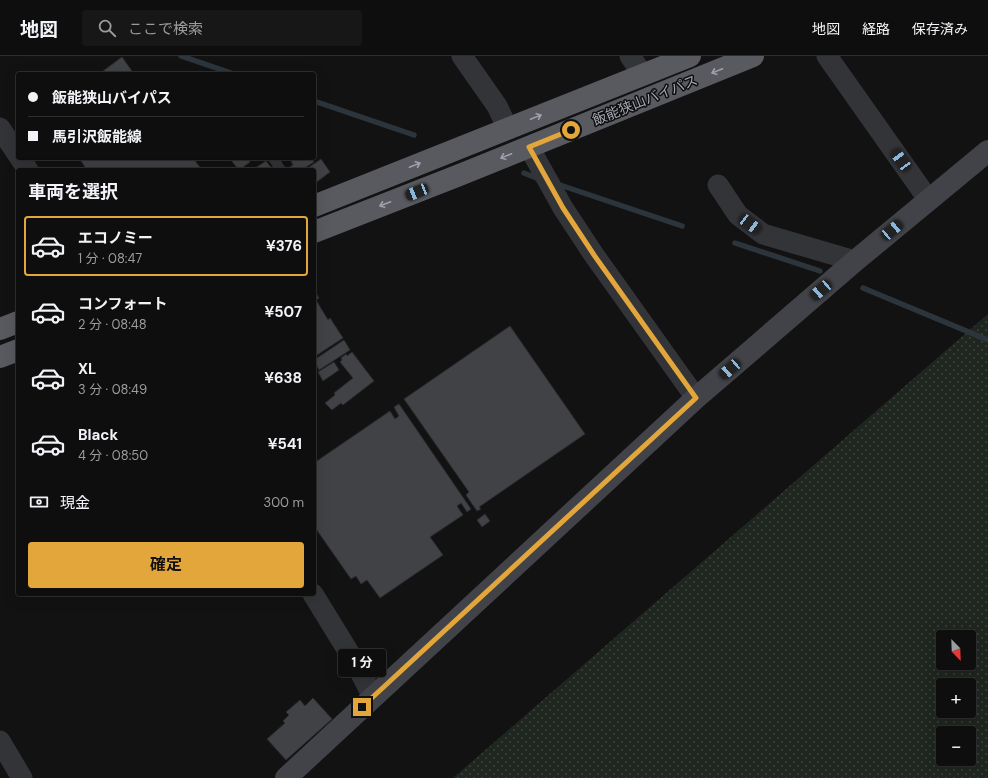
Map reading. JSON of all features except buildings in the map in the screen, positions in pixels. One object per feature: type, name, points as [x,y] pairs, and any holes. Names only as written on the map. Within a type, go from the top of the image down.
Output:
[{"type":"highway","name":"飯能狭山バイパス","points":[[316,205],[690,56]]},
{"type":"highway","name":"飯能狭山バイパス","points":[[316,231],[753,56]]},
{"type":"highway","points":[[0,329],[16,323]]},
{"type":"highway","points":[[0,357],[16,351]]},
{"type":"main road","points":[[286,778],[696,398],[928,199],[988,151]]},
{"type":"street","points":[[462,56],[497,106],[508,128]]},
{"type":"street","points":[[630,56],[643,75]]},
{"type":"street","points":[[827,56],[928,199]]},
{"type":"street","points":[[0,128],[16,152]]},
{"type":"street","points":[[529,147],[563,208],[594,255],[696,398]]},
{"type":"street","points":[[718,185],[738,215],[763,234],[855,261]]},
{"type":"street","points":[[314,596],[356,664],[373,697]]},
{"type":"street","points":[[0,741],[22,778]]},
{"type":"shaded area","points":[[988,314],[988,778],[453,778]]},
{"type":"waterway","points":[[181,56],[228,72]]},
{"type":"waterway","points":[[316,102],[414,135]]},
{"type":"waterway","points":[[524,173],[539,179]]},
{"type":"waterway","points":[[557,184],[682,226]]},
{"type":"waterway","points":[[735,243],[820,271]]},
{"type":"waterway","points":[[863,288],[988,340]]},
{"type":"route","points":[[362,707],[696,398],[594,255],[563,208],[529,147],[571,130]]}]
